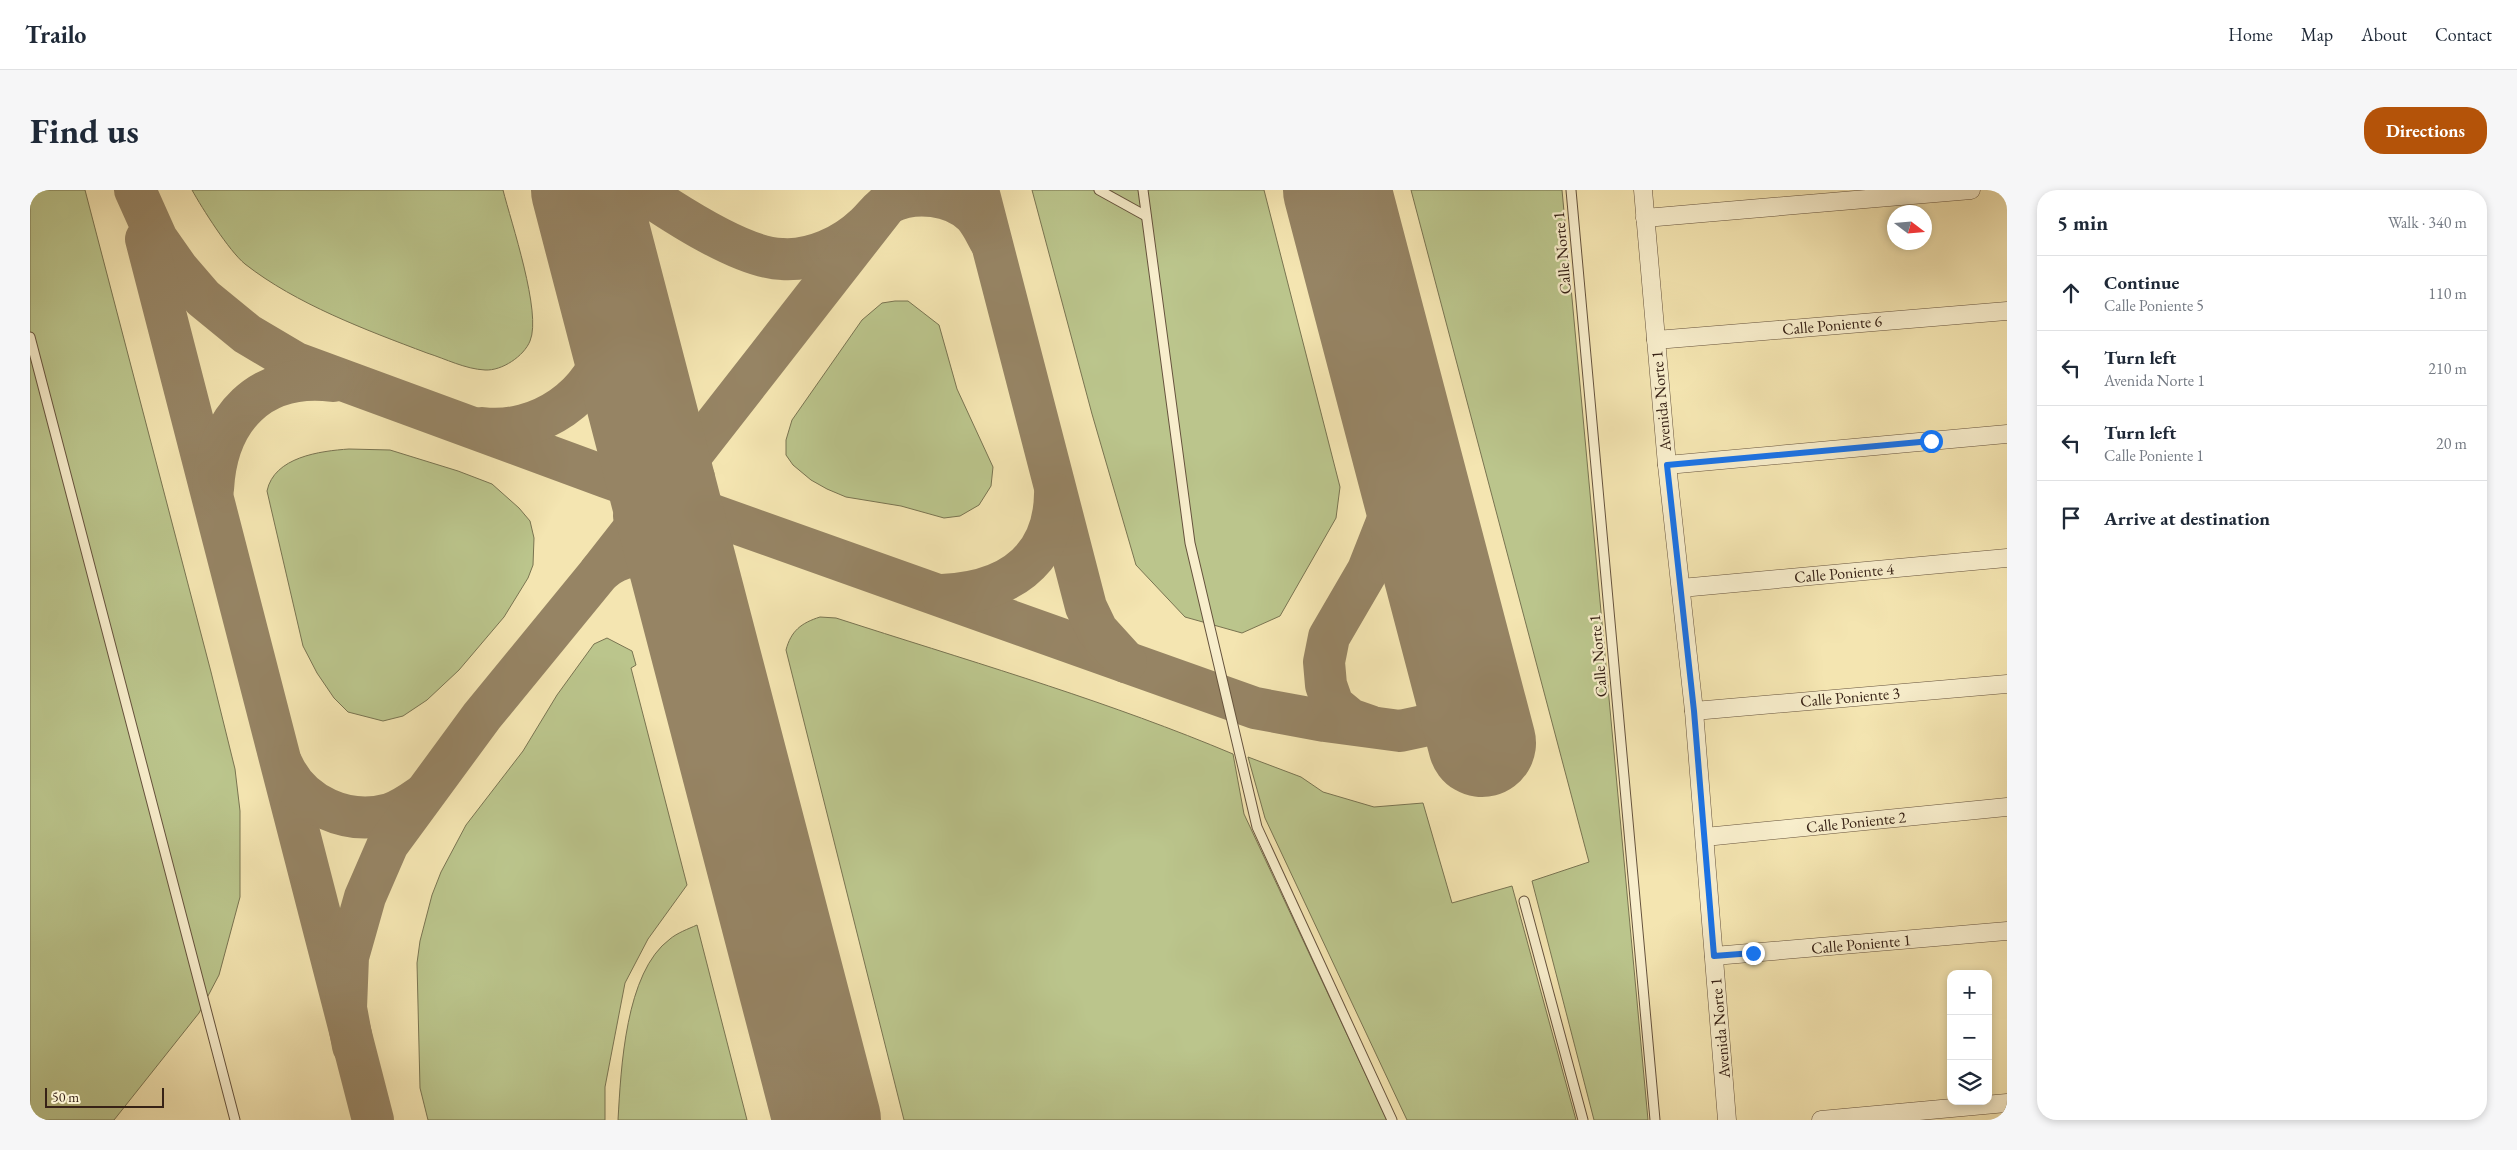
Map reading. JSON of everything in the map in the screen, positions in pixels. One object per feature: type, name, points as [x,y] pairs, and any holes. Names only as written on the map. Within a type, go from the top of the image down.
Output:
[{"type":"street","name":"Avenida Norte 1","points":[[1643,190],[1667,465],[1694,711],[1727,1120]]},
{"type":"street","points":[[1645,218],[1971,190]]},
{"type":"street","name":"Calle Poniente 6","points":[[1656,340],[2007,311]]},
{"type":"street","points":[[1667,465],[2007,434]]},
{"type":"street","name":"Calle Poniente 4","points":[[1681,588],[2007,558]]},
{"type":"street","name":"Calle Poniente 3","points":[[1694,711],[2007,684]]},
{"type":"street","name":"Calle Poniente 2","points":[[1705,837],[2007,807]]},
{"type":"street","name":"Calle Poniente 1","points":[[1714,956],[2007,931]]},
{"type":"street","points":[[1820,1120],[2007,1104]]},
{"type":"lane","points":[[1099,190],[1146,216]]},
{"type":"lane","points":[[1142,190],[1190,543],[1257,827],[1392,1120]]},
{"type":"lane","name":"Calle Norte 1","points":[[1571,190],[1655,1120]]},
{"type":"lane","points":[[30,337],[236,1120]]},
{"type":"lane","points":[[1524,900],[1583,1120]]},
{"type":"green space","points":[[30,190],[85,190],[211,672],[235,769],[240,811],[240,897],[219,975],[199,1013],[114,1120],[30,1120]]},
{"type":"green space","points":[[192,190],[503,190],[529,289],[533,328],[530,341],[523,352],[512,362],[492,370],[485,370],[463,366],[332,315],[286,292],[245,264],[224,240]]},
{"type":"green space","points":[[1032,190],[1264,190],[1340,487],[1336,518],[1280,616],[1242,633],[1185,617],[1136,565],[1092,414]]},
{"type":"green space","points":[[1411,190],[1562,190],[1648,1120],[1594,1120],[1532,881],[1589,862]]},
{"type":"green space","points":[[908,301],[939,325],[957,389],[993,467],[991,486],[979,505],[960,516],[944,518],[901,506],[846,497],[811,480],[793,465],[786,455],[786,440],[792,420],[862,320],[882,303]]},
{"type":"green space","points":[[349,449],[390,450],[458,471],[492,484],[519,508],[530,521],[534,538],[533,565],[528,578],[504,617],[459,670],[427,700],[403,716],[383,721],[348,712],[334,698],[317,673],[303,646],[267,491],[271,480],[288,463],[312,454]]},
{"type":"green space","points":[[820,617],[836,618],[1048,686],[1141,718],[1233,754],[1244,814],[1387,1120],[904,1120],[786,650],[794,633],[802,625]]},
{"type":"green space","points":[[607,638],[632,651],[636,665],[631,668],[687,885],[648,939],[625,983],[605,1087],[605,1120],[428,1120],[420,1088],[417,963],[420,941],[432,895],[441,872],[466,825],[523,751],[557,695],[594,644]]},
{"type":"green space","points":[[1248,757],[1301,777],[1323,792],[1374,807],[1423,803],[1452,903],[1512,886],[1576,1120],[1407,1120],[1265,818]]},
{"type":"green space","points":[[697,925],[747,1120],[618,1120],[621,1075],[628,1023],[643,974],[655,954],[670,939]]},
{"type":"taxiway","points":[[135,190],[157,239],[178,269],[203,298],[247,334],[296,363],[606,477],[1255,708],[1325,721],[1400,731],[1475,715]]},
{"type":"taxiway","points":[[640,190],[709,233],[728,243],[766,257],[782,259],[805,258],[827,251],[857,233],[889,203],[910,196],[933,196],[956,202],[974,215],[990,241]]},
{"type":"taxiway","points":[[353,1046],[346,1008],[348,957],[365,897],[388,844],[482,716],[600,572],[898,190]]},
{"type":"taxiway","points":[[978,190],[1086,607],[1097,630],[1126,662]]},
{"type":"taxiway","points":[[146,239],[373,1120]]},
{"type":"taxiway","points":[[482,428],[503,429],[524,425],[544,418],[562,408],[578,394],[592,378],[602,359],[608,339],[610,282]]},
{"type":"taxiway","points":[[629,353],[645,418],[650,451],[648,484],[634,516]]},
{"type":"taxiway","points":[[213,489],[216,464],[223,441],[233,421],[247,405],[264,392],[284,384],[307,380],[333,381]]},
{"type":"taxiway","points":[[1370,726],[1350,719],[1333,705],[1326,685],[1324,662],[1329,637],[1368,570],[1394,504],[1400,454],[1392,402]]},
{"type":"taxiway","points":[[690,589],[684,521],[686,505],[694,478]]},
{"type":"taxiway","points":[[942,595],[965,593],[986,588],[1005,580],[1022,569],[1035,555],[1046,538],[1052,518],[1055,494]]},
{"type":"taxiway","points":[[600,572],[614,562],[628,557],[642,557],[655,562],[667,570],[687,593],[694,607]]},
{"type":"taxiway","points":[[283,766],[301,792],[327,809],[342,814],[358,817],[390,814],[423,795]]},
{"type":"runway","points":[[585,190],[827,1120]]},
{"type":"runway","points":[[1337,190],[1482,743]]},
{"type":"route","points":[[1753,953],[1714,956],[1694,711],[1667,465],[1931,441]]}]
